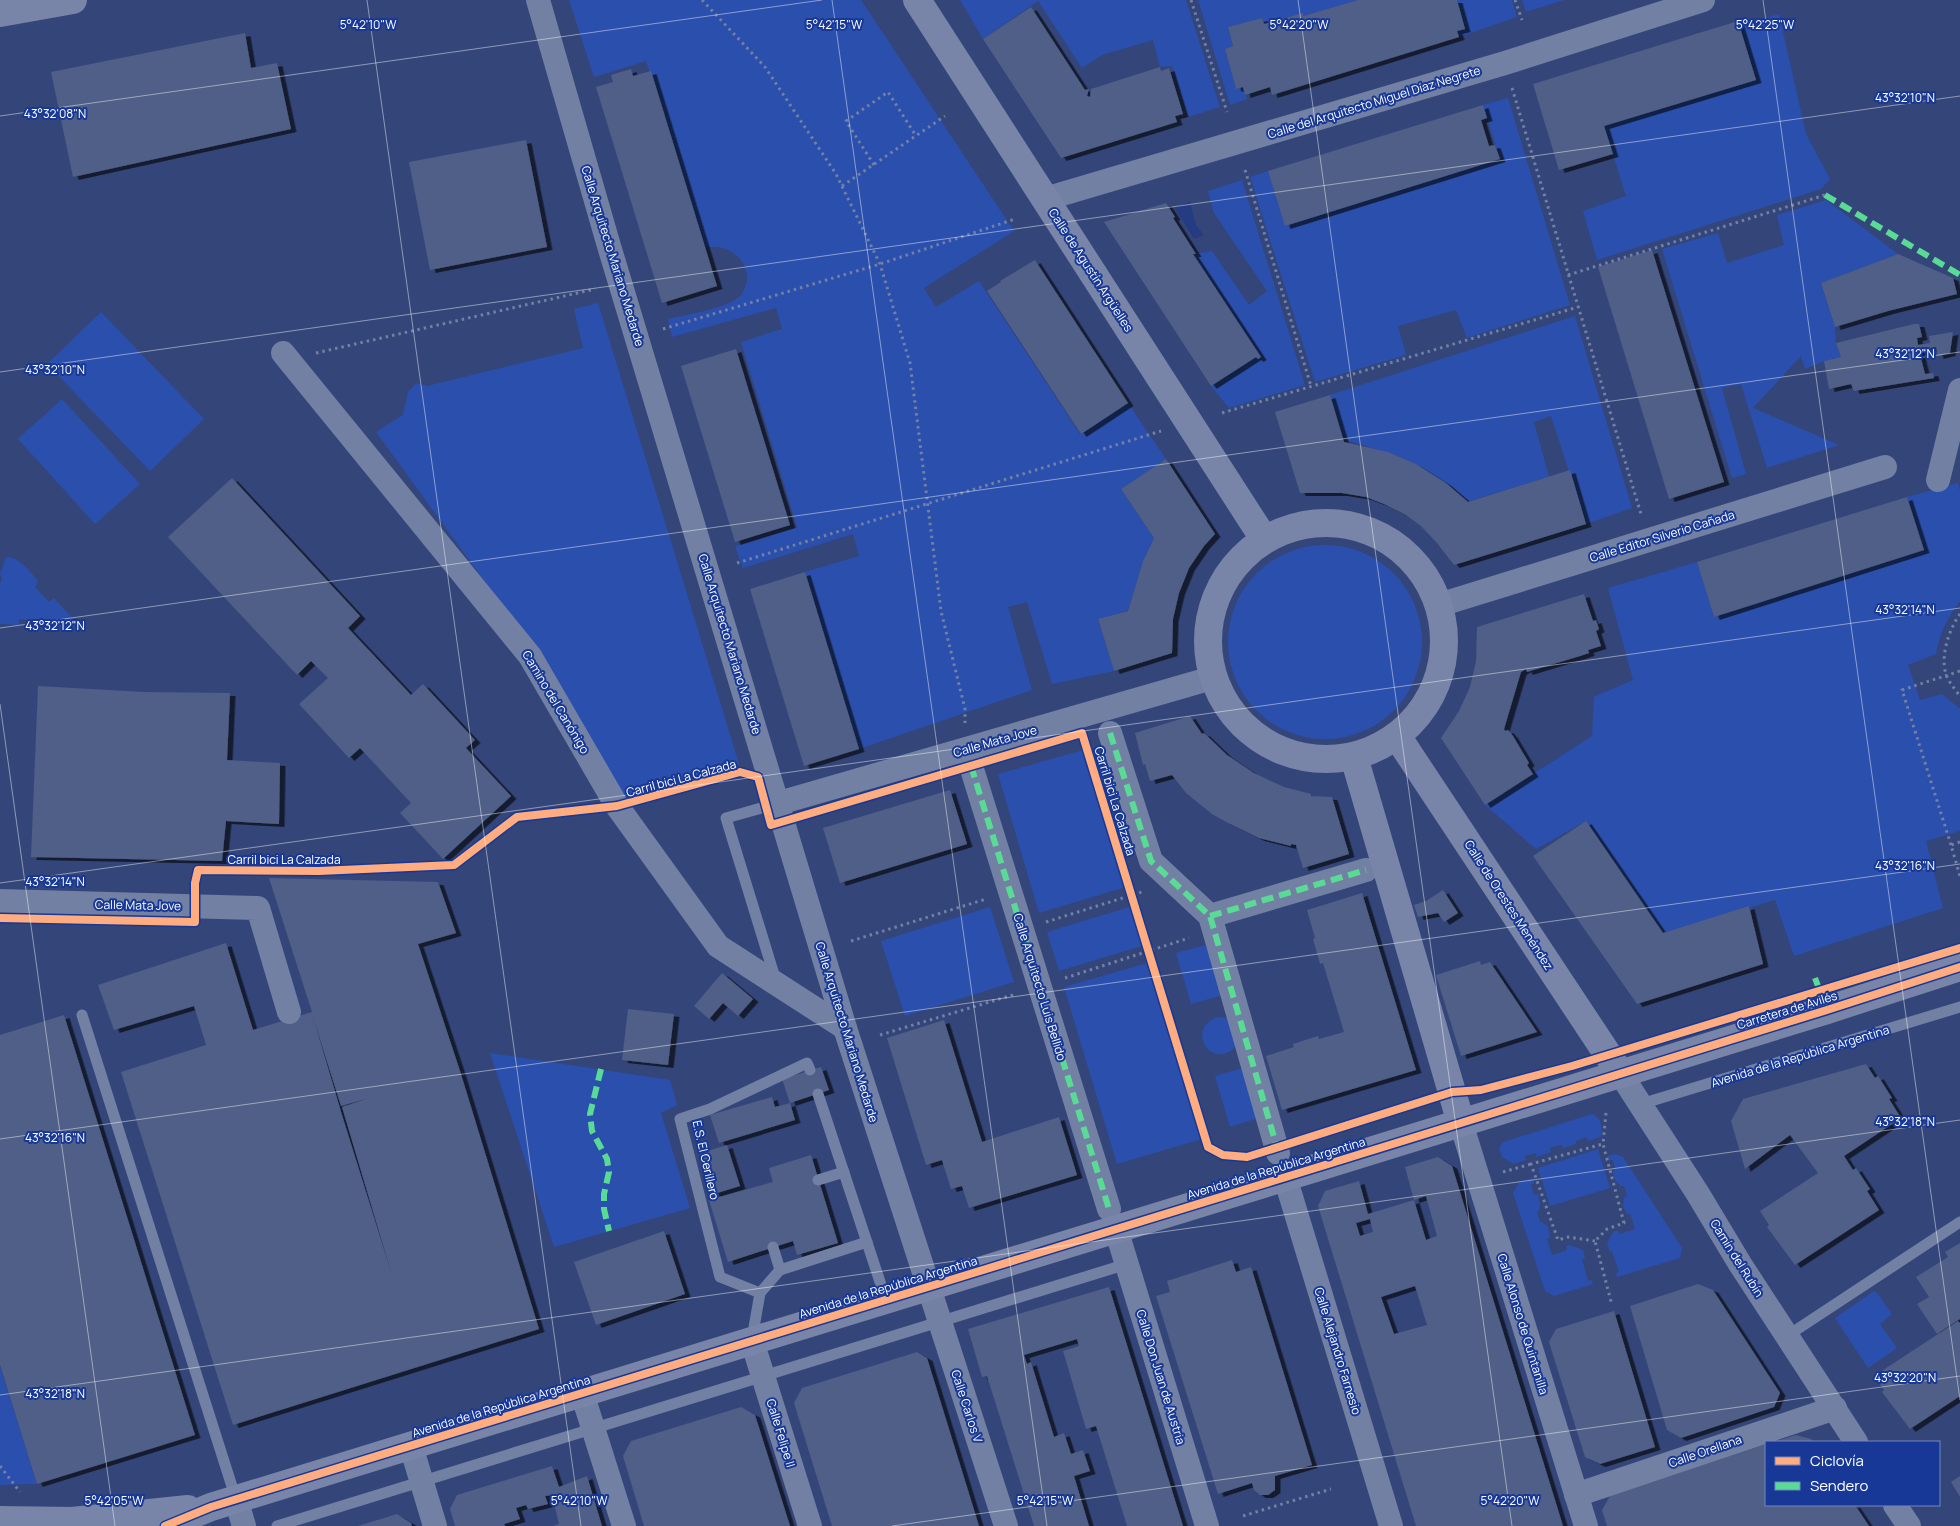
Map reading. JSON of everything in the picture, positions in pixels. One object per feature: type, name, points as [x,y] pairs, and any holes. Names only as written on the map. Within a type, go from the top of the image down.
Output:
[{"type":"street","points":[[0,13],[73,0]]},
{"type":"street","name":"Calle Arquitecto Mariano Medarde","points":[[538,0],[614,262],[845,1028],[928,1286]]},
{"type":"street","name":"Calle de Agustín Argüelles","points":[[917,0],[1264,539]]},
{"type":"street","name":"Calle del Arquitecto Miguel Díaz Negrete","points":[[1045,199],[1520,58],[1703,0]]},
{"type":"street","name":"Camino del Canónigo","points":[[286,356],[530,656],[617,806],[718,946],[845,1028]]},
{"type":"street","points":[[1938,480],[1953,448],[1960,390]]},
{"type":"street","name":"Calle Editor Silverio Cañada","points":[[1439,605],[1885,467]]},
{"type":"street","points":[[1333,522],[1368,530],[1399,547],[1423,573],[1439,605],[1445,641],[1439,677],[1423,710],[1397,736],[1377,748],[1354,757],[1319,760],[1284,753],[1253,735],[1228,710],[1212,678],[1206,639],[1214,600],[1234,565],[1264,539],[1297,526],[1333,522]]},
{"type":"street","name":"Calle Mata Jove","points":[[778,804],[1212,678]]},
{"type":"street","points":[[1110,733],[1151,861],[1172,883],[1210,916],[1366,870]]},
{"type":"street","name":"Calle de Orestes Menéndez","points":[[1397,736],[1620,1073]]},
{"type":"street","points":[[1354,757],[1461,1123]]},
{"type":"street","name":"Calle Arquitecto Luis Bellido","points":[[971,766],[1113,1219]]},
{"type":"street","name":"Calle Mata Jove","points":[[0,902],[258,908],[289,1012]]},
{"type":"street","name":"Calle Alejandro Farnesio","points":[[1210,916],[1282,1165],[1391,1526]]},
{"type":"street","name":"Carretera de Avilés","points":[[1620,1073],[1960,967]]},
{"type":"street","name":"Camín del Rubín","points":[[1620,1073],[1855,1441]]},
{"type":"street","name":"Avenida de la República Argentina","points":[[165,1526],[224,1503],[886,1300],[1113,1219],[1282,1165],[1461,1123],[1620,1073]]},
{"type":"street","name":"Calle Alonso de Quintanilla","points":[[1461,1123],[1586,1526]]},
{"type":"street","name":"Calle Don Juan de Austria","points":[[1113,1219],[1207,1526]]},
{"type":"street","name":"Calle Carlos V","points":[[928,1286],[1006,1526]]},
{"type":"street","name":"Calle Felipe II","points":[[752,1341],[810,1526]]},
{"type":"street","points":[[582,1393],[624,1526]]},
{"type":"street","name":"Calle Orellana","points":[[1576,1495],[1835,1408]]},
{"type":"street","points":[[411,1446],[436,1526]]},
{"type":"street","points":[[224,1503],[244,1526]]},
{"type":"street","name":"Avenida de la República Argentina","points":[[8,1522],[72,1521],[224,1503]]},
{"type":"street","points":[[1897,1506],[1909,1526]]},
{"type":"lane","points":[[778,804],[726,818],[778,985]]},
{"type":"lane","name":"Avenida de la República Argentina","points":[[1641,1104],[1960,1007]]},
{"type":"lane","points":[[82,1015],[224,1503]]},
{"type":"lane","name":"E.S. El Cerillero","points":[[760,1292],[720,1278],[680,1119],[710,1109],[807,1062],[810,1070]]},
{"type":"lane","points":[[818,1094],[886,1300]]},
{"type":"lane","points":[[818,1180],[844,1172]]},
{"type":"lane","points":[[1787,1336],[1960,1222]]},
{"type":"lane","points":[[752,1341],[760,1292],[780,1270],[867,1242]]},
{"type":"lane","points":[[773,1247],[780,1270]]},
{"type":"lane","points":[[277,1526],[1126,1264]]},
{"type":"path","points":[[702,0],[765,67],[836,174],[880,264],[910,363],[941,611],[965,709],[965,724]]},
{"type":"path","points":[[1191,0],[1227,112]]},
{"type":"path","points":[[1515,0],[1522,20]]},
{"type":"path","points":[[1512,88],[1641,514]]},
{"type":"path","points":[[874,165],[846,121],[888,92],[916,136]]},
{"type":"path","points":[[842,186],[945,116]]},
{"type":"path","points":[[1245,170],[1310,386]]},
{"type":"path","points":[[1568,274],[1825,195]]},
{"type":"path","points":[[662,329],[880,264],[1015,219]]},
{"type":"path","points":[[286,356],[596,289]]},
{"type":"path","points":[[1222,412],[1578,307]]},
{"type":"path","points":[[737,563],[1189,422]]},
{"type":"path","points":[[1960,614],[1952,625],[1945,651],[1946,675],[1960,696]]},
{"type":"path","points":[[1960,671],[1902,690],[1960,876]]},
{"type":"path","points":[[1950,845],[1960,842]]},
{"type":"path","points":[[1022,930],[1172,883]]},
{"type":"path","points":[[1129,886],[1134,905]]},
{"type":"path","points":[[851,941],[1010,892]]},
{"type":"path","points":[[1146,942],[1151,962]]},
{"type":"path","points":[[1594,1241],[1607,1229],[1624,1223],[1603,1144],[1606,1113]]},
{"type":"path","points":[[1502,1173],[1603,1144]]},
{"type":"path","points":[[1531,1164],[1558,1240],[1568,1237],[1594,1241]]},
{"type":"path","points":[[1594,1241],[1612,1305]]},
{"type":"path","points":[[0,1466],[24,1496]]},
{"type":"path","points":[[1243,1516],[1331,1489]]},
{"type":"shaded area","points":[[569,0],[861,0],[1014,231],[924,288],[936,307],[979,281],[1080,434],[1128,403],[1166,459],[1121,489],[1154,538],[1143,561],[1128,610],[1098,620],[1114,671],[1052,684],[1027,602],[1008,607],[1032,690],[859,749],[805,572],[859,556],[853,534],[743,568],[735,546],[797,527],[741,342],[782,329],[776,308],[672,337],[668,319],[718,307],[735,300],[741,295],[746,285],[745,267],[740,259],[724,248],[705,248],[646,61],[594,77]]},
{"type":"shaded area","points":[[960,0],[1186,0],[1220,107],[1188,117],[1172,66],[1160,67],[1153,40],[1102,55],[1082,68],[1038,1],[983,39]]},
{"type":"shaded area","points":[[1198,0],[1358,0],[1303,16],[1302,13],[1264,24],[1262,18],[1228,27],[1233,46],[1225,49],[1236,89],[1243,87],[1247,99],[1230,105]]},
{"type":"shaded area","points":[[1457,0],[1512,0],[1517,17],[1459,37],[1457,31],[1465,28]]},
{"type":"shaded area","points":[[1522,0],[1564,0],[1526,12]]},
{"type":"shaded area","points":[[1779,14],[1806,134],[1830,179],[1821,189],[1597,260],[1583,211],[1626,196],[1604,126],[1756,80],[1740,26]]},
{"type":"shaded area","points":[[1508,98],[1570,305],[1467,338],[1456,310],[1398,326],[1406,355],[1315,382],[1250,177],[1268,171],[1286,226],[1500,159],[1483,105]]},
{"type":"shaded area","points":[[1242,180],[1305,385],[1229,408],[1211,386],[1259,354],[1193,254],[1212,251],[1249,305],[1267,291],[1214,213],[1208,191]]},
{"type":"shaded area","points":[[1826,200],[1898,254],[1821,283],[1835,327],[1836,343],[1841,357],[1824,361],[1805,369],[1801,356],[1753,408],[1839,445],[1767,468],[1741,384],[1722,388],[1746,474],[1732,478],[1662,249],[1718,233],[1727,263],[1784,245],[1777,215]]},
{"type":"shaded area","points":[[1190,202],[1196,225],[1204,235],[1194,239],[1174,207]]},
{"type":"shaded area","points":[[598,303],[739,764],[618,797],[539,656],[376,432],[403,415],[408,392],[416,383],[427,386],[583,348],[574,309]]},
{"type":"shaded area","points":[[101,312],[204,419],[150,471],[47,364]]},
{"type":"shaded area","points":[[1575,316],[1632,508],[1586,524],[1551,416],[1534,422],[1549,477],[1469,501],[1433,474],[1398,456],[1343,439],[1330,395]]},
{"type":"shaded area","points":[[62,399],[140,484],[95,524],[18,439]]},
{"type":"shaded area","points":[[1958,483],[1960,491],[1960,601],[1945,626],[1936,654],[1908,665],[1920,700],[1942,694],[1960,709],[1960,831],[1926,841],[1943,908],[1794,956],[1775,900],[1663,933],[1586,821],[1536,849],[1485,805],[1592,736],[1594,697],[1633,680],[1608,588],[1697,562],[1714,617],[1924,550],[1907,497]]},
{"type":"shaded area","points":[[1325,545],[1353,549],[1371,557],[1379,561],[1400,581],[1406,588],[1418,614],[1422,642],[1418,670],[1410,688],[1406,696],[1386,717],[1379,723],[1353,735],[1325,739],[1297,735],[1279,727],[1271,723],[1250,703],[1244,696],[1232,670],[1228,642],[1232,614],[1240,596],[1244,588],[1264,567],[1271,561],[1297,549]]},
{"type":"shaded area","points":[[6,557],[16,559],[28,569],[38,581],[35,587],[49,602],[54,598],[76,622],[74,627],[38,625],[38,621],[19,619],[19,625],[0,624],[0,584],[2,579],[0,574]]},
{"type":"shaded area","points":[[1087,749],[1129,886],[1039,913],[998,774]]},
{"type":"shaded area","points":[[1136,905],[1148,944],[1059,971],[1047,932]]},
{"type":"shaded area","points":[[990,907],[1014,982],[905,1016],[881,941]]},
{"type":"shaded area","points":[[1209,944],[1223,995],[1191,1004],[1176,953]]},
{"type":"shaded area","points":[[1151,962],[1205,1138],[1117,1164],[1064,987]]},
{"type":"shaded area","points":[[1217,1017],[1229,1018],[1237,1045],[1228,1052],[1219,1054],[1211,1052],[1202,1039],[1207,1023]]},
{"type":"shaded area","points":[[490,1053],[670,1080],[677,1105],[661,1113],[690,1208],[554,1247]]},
{"type":"shaded area","points":[[1246,1067],[1261,1117],[1230,1127],[1215,1076]]},
{"type":"shaded area","points":[[1592,1114],[1601,1123],[1601,1137],[1588,1141],[1586,1137],[1576,1141],[1576,1144],[1563,1148],[1561,1145],[1550,1148],[1551,1152],[1537,1157],[1535,1153],[1525,1156],[1526,1160],[1513,1164],[1502,1157],[1499,1148],[1503,1142]]},
{"type":"shaded area","points":[[1598,1149],[1610,1188],[1550,1206],[1538,1168]]},
{"type":"shaded area","points":[[1615,1154],[1623,1157],[1682,1248],[1680,1258],[1617,1277],[1616,1273],[1619,1272],[1612,1251],[1610,1252],[1607,1243],[1614,1231],[1618,1231],[1619,1234],[1635,1229],[1630,1214],[1627,1214],[1623,1206],[1624,1198],[1627,1195],[1624,1186],[1616,1182],[1612,1171],[1615,1170],[1613,1160],[1609,1160],[1607,1156]]},
{"type":"shaded area","points":[[1533,1178],[1534,1183],[1531,1185],[1534,1195],[1538,1194],[1540,1204],[1539,1211],[1537,1212],[1540,1222],[1548,1227],[1550,1238],[1547,1239],[1552,1255],[1567,1250],[1566,1246],[1570,1245],[1583,1250],[1585,1258],[1582,1259],[1588,1281],[1592,1280],[1593,1284],[1554,1296],[1545,1291],[1513,1193],[1519,1182]]},
{"type":"shaded area","points":[[1874,1291],[1892,1314],[1880,1324],[1897,1348],[1868,1368],[1835,1318]]},
{"type":"shaded area","points":[[0,1367],[37,1484],[0,1485]]},
{"type":"building","points":[[1358,0],[1457,0],[1465,29],[1457,31],[1459,37],[1272,95],[1270,87],[1245,95],[1243,87],[1236,89],[1225,49],[1233,46],[1228,27],[1262,18],[1264,24],[1303,13],[1303,16]]},
{"type":"building","points":[[1031,7],[1085,90],[1089,89],[1087,96],[1090,97],[1091,89],[1160,67],[1161,71],[1169,68],[1183,114],[1175,116],[1177,122],[1061,158],[983,39]]},
{"type":"building","points":[[1738,21],[1756,80],[1604,126],[1613,154],[1559,170],[1533,84]]},
{"type":"building","points":[[245,33],[251,68],[277,63],[291,129],[73,177],[51,72]]},
{"type":"building","points":[[631,69],[633,76],[651,71],[717,286],[662,303],[596,87],[613,82],[611,75]]},
{"type":"building","points":[[1483,105],[1487,118],[1481,120],[1489,146],[1495,145],[1500,159],[1285,226],[1268,171]]},
{"type":"building","points":[[526,140],[547,247],[430,270],[409,162]]},
{"type":"building","points":[[1166,203],[1175,217],[1173,218],[1196,254],[1193,254],[1261,357],[1258,359],[1256,357],[1211,386],[1104,222]]},
{"type":"building","points":[[1652,250],[1724,482],[1669,499],[1598,267]]},
{"type":"building","points":[[1898,254],[1953,278],[1957,294],[1888,311],[1835,327],[1821,283]]},
{"type":"building","points":[[1035,260],[1128,403],[1081,434],[987,291]]},
{"type":"building","points":[[1919,324],[1922,337],[1917,338],[1918,345],[1930,343],[1929,336],[1953,332],[1950,353],[1938,356],[1936,347],[1919,351],[1925,374],[1933,373],[1934,378],[1854,391],[1851,384],[1829,389],[1824,361],[1841,357],[1836,343]]},
{"type":"building","points":[[736,349],[790,525],[735,542],[681,366]]},
{"type":"building","points":[[1330,395],[1344,442],[1388,452],[1416,464],[1446,483],[1468,502],[1570,470],[1586,524],[1454,565],[1421,526],[1406,515],[1384,504],[1366,497],[1342,493],[1300,493],[1275,412]]},
{"type":"building","points":[[1166,459],[1215,534],[1189,568],[1179,593],[1173,619],[1172,653],[1114,671],[1098,619],[1128,611],[1143,561],[1154,538],[1121,489]]},
{"type":"building","points":[[232,478],[360,616],[348,628],[411,695],[423,684],[475,740],[466,748],[511,796],[443,859],[400,813],[411,803],[360,748],[349,758],[299,704],[328,678],[311,661],[297,675],[168,537]]},
{"type":"building","points":[[1907,497],[1924,550],[1714,617],[1697,562]]},
{"type":"building","points":[[805,572],[859,749],[804,766],[750,589]]},
{"type":"building","points":[[1584,594],[1593,621],[1596,620],[1599,629],[1596,631],[1601,646],[1588,650],[1589,653],[1580,656],[1527,672],[1526,669],[1521,672],[1504,729],[1505,731],[1508,730],[1513,736],[1529,763],[1527,765],[1533,774],[1485,805],[1441,738],[1459,711],[1470,687],[1476,661],[1477,627]]},
{"type":"building","points":[[38,686],[144,692],[230,693],[227,760],[280,763],[279,824],[226,821],[222,861],[31,857]]},
{"type":"building","points":[[1190,716],[1202,734],[1204,733],[1227,755],[1254,773],[1284,787],[1311,794],[1311,796],[1332,797],[1349,854],[1303,868],[1296,845],[1291,844],[1291,846],[1259,838],[1226,822],[1212,814],[1186,793],[1172,775],[1150,781],[1145,764],[1143,765],[1135,733]]},
{"type":"building","points":[[950,790],[967,844],[840,883],[823,828]]},
{"type":"building","points":[[1586,821],[1663,933],[1749,906],[1763,964],[1637,1004],[1533,856]]},
{"type":"building","points":[[269,878],[438,882],[456,933],[418,944],[460,1071],[539,1329],[233,1425],[121,1072],[206,1045],[194,1006],[114,1030],[98,985],[226,943],[253,1030],[312,1012]],"holes":[[[313,1017],[341,1106],[366,1099],[342,1107],[392,1275]]]},
{"type":"building","points":[[1443,890],[1458,913],[1444,922],[1438,913],[1418,917],[1414,905],[1426,901]]},
{"type":"building","points":[[1362,893],[1416,1070],[1282,1110],[1266,1056],[1294,1047],[1293,1044],[1318,1036],[1319,1039],[1344,1032],[1323,963],[1320,964],[1307,910]]},
{"type":"building","points":[[1480,961],[1481,965],[1490,962],[1537,1032],[1461,1056],[1436,975]]},
{"type":"building","points":[[722,973],[753,999],[738,1016],[723,1003],[709,1019],[694,1006]]},
{"type":"building","points":[[628,1009],[674,1014],[668,1065],[622,1060]]},
{"type":"building","points":[[64,1015],[195,1435],[37,1484],[0,1365],[0,1035]]},
{"type":"building","points":[[944,1020],[982,1142],[1059,1117],[1077,1175],[969,1208],[962,1186],[951,1189],[942,1160],[926,1165],[887,1038]]},
{"type":"building","points":[[1866,1064],[1875,1078],[1878,1076],[1892,1098],[1889,1099],[1901,1118],[1844,1156],[1853,1170],[1856,1168],[1870,1189],[1867,1191],[1879,1210],[1795,1265],[1767,1227],[1769,1225],[1760,1211],[1818,1173],[1790,1135],[1745,1169],[1731,1121],[1743,1099]]},
{"type":"building","points":[[821,1067],[829,1090],[790,1103],[782,1079]]},
{"type":"building","points":[[772,1097],[775,1107],[790,1103],[795,1120],[719,1143],[710,1115]]},
{"type":"building","points":[[727,1145],[740,1186],[714,1194],[701,1153]]},
{"type":"building","points":[[811,1155],[838,1243],[797,1255],[793,1241],[728,1262],[709,1200],[773,1182],[769,1168]]},
{"type":"building","points":[[1438,1157],[1452,1166],[1563,1526],[1416,1526],[1318,1206],[1325,1191],[1359,1181],[1368,1214],[1414,1200],[1405,1167]],"holes":[[[1426,1196],[1437,1236],[1426,1240],[1414,1200]],[[1370,1219],[1373,1232],[1360,1236],[1356,1223]],[[1415,1286],[1427,1325],[1394,1334],[1381,1297]]]},
{"type":"building","points":[[664,1231],[685,1294],[596,1325],[574,1262]]},
{"type":"building","points":[[1960,1243],[1960,1319],[1937,1334],[1917,1304],[1929,1297],[1916,1277],[1948,1257],[1945,1252]]},
{"type":"building","points":[[1232,1260],[1236,1272],[1251,1267],[1312,1465],[1275,1476],[1275,1490],[1268,1495],[1260,1495],[1254,1490],[1252,1483],[1218,1494],[1156,1296],[1170,1292],[1167,1281]]},
{"type":"building","points":[[1698,1284],[1713,1290],[1780,1393],[1774,1407],[1681,1438],[1667,1430],[1630,1306]]},
{"type":"building","points":[[1109,1287],[1183,1526],[1127,1526],[1096,1426],[1086,1429],[1063,1351],[1079,1346],[1077,1339],[1024,1355],[1027,1364],[1031,1362],[1054,1437],[1064,1433],[1071,1454],[1083,1450],[1090,1471],[1074,1476],[1089,1526],[1034,1526],[987,1376],[982,1377],[968,1329]]},
{"type":"building","points":[[1614,1311],[1655,1447],[1600,1464],[1585,1457],[1549,1342],[1556,1329]]},
{"type":"building","points":[[1958,1321],[1960,1323],[1960,1396],[1910,1429],[1882,1392],[1884,1390],[1874,1376]]},
{"type":"building","points":[[917,1352],[927,1358],[979,1526],[832,1526],[794,1403],[802,1388]]},
{"type":"building","points":[[741,1407],[755,1415],[790,1526],[644,1526],[623,1456],[631,1441]]},
{"type":"building","points":[[1796,1435],[1812,1441],[1776,1441]]},
{"type":"building","points":[[1765,1444],[1765,1506],[1856,1506],[1869,1526],[1607,1526],[1602,1510],[1610,1496]]},
{"type":"building","points":[[552,1466],[559,1487],[587,1476],[602,1526],[553,1526],[559,1524],[552,1495],[545,1496],[548,1504],[528,1509],[526,1505],[516,1508],[520,1519],[504,1524],[505,1526],[455,1526],[450,1509],[457,1495]]},
{"type":"building","points":[[1960,1476],[1960,1497],[1951,1482]]},
{"type":"building","points":[[397,1514],[411,1523],[412,1526],[358,1526]]},
{"type":"marked path","points":[[1825,195],[1960,275]]},
{"type":"marked path","points":[[1110,733],[1151,861],[1210,916],[1278,1151]]},
{"type":"marked path","points":[[971,766],[1109,1209]]},
{"type":"marked path","points":[[1210,916],[1366,870]]},
{"type":"marked path","points":[[1815,978],[1827,1010]]},
{"type":"marked path","points":[[601,1069],[590,1114],[592,1131],[607,1159],[609,1172],[604,1194],[604,1209],[609,1231]]},
{"type":"cycle path","name":"Carril bici La Calzada","points":[[0,918],[195,922],[195,883],[198,870],[319,871],[454,865],[517,817],[617,806],[740,772],[758,777],[771,825],[1082,733],[1208,1147],[1223,1155],[1247,1157],[1452,1092],[1481,1090],[1572,1066],[1960,948]]},
{"type":"cycle path","points":[[165,1526],[211,1507],[1827,1010],[1960,967]]}]
